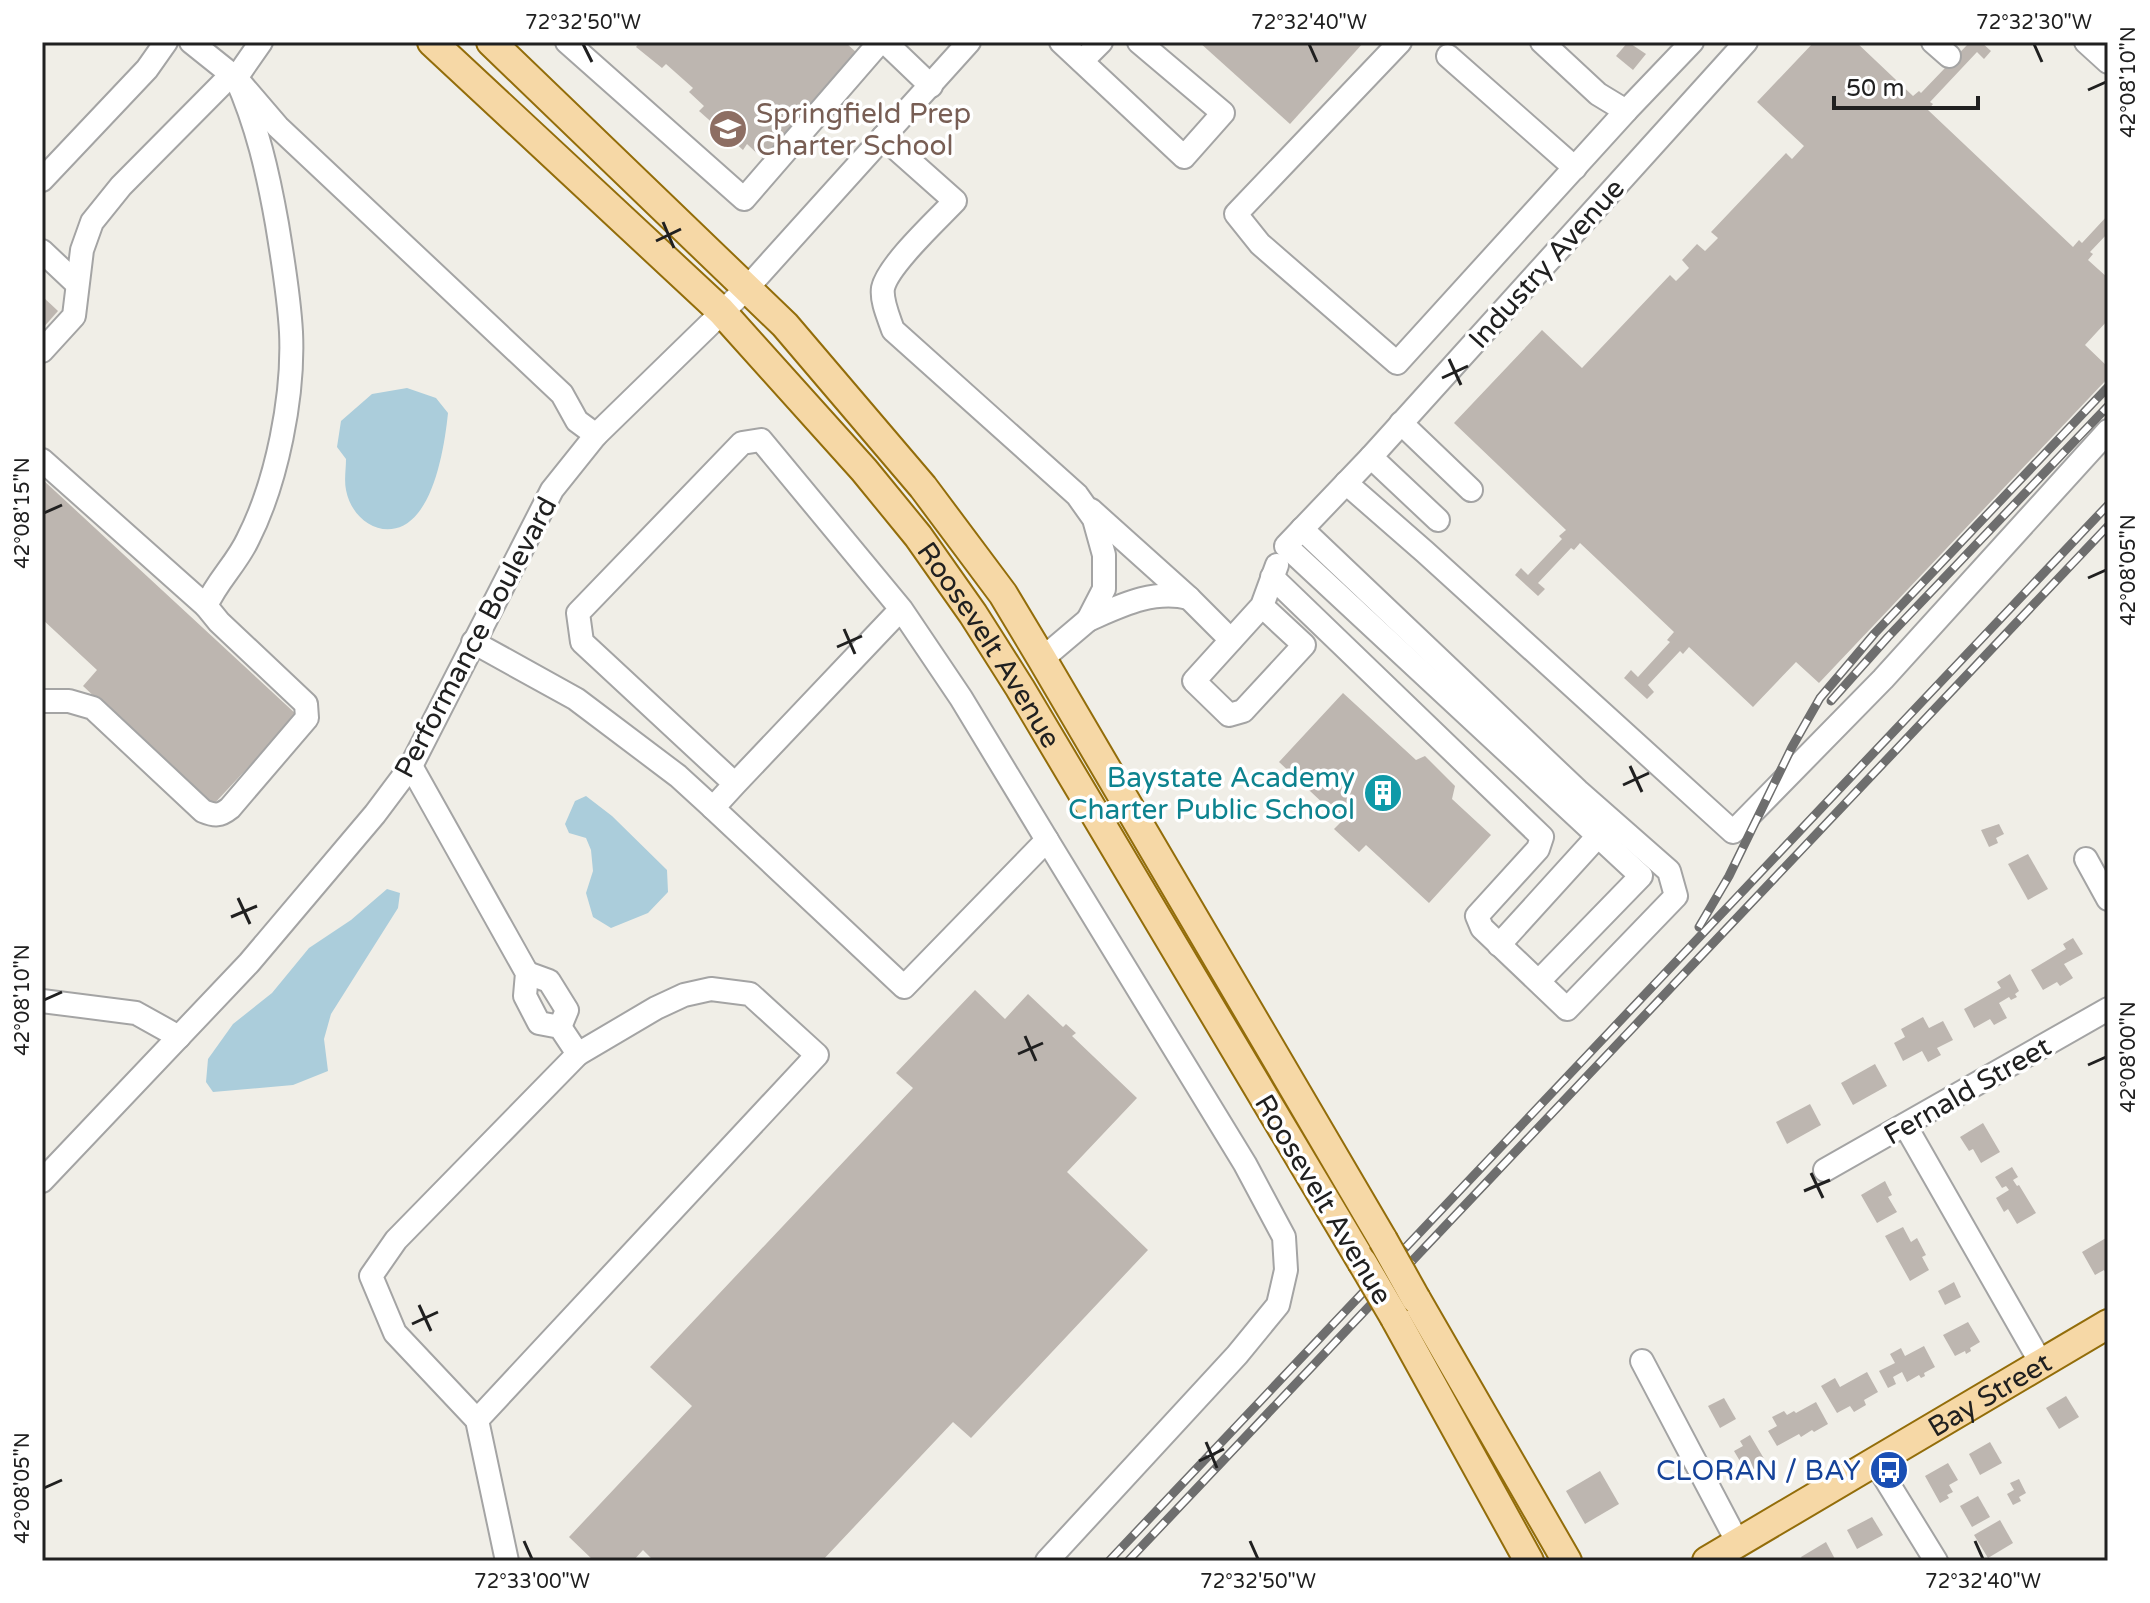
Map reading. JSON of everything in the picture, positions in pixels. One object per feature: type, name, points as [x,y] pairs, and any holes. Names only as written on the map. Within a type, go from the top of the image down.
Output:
[{"type":"main road","name":"Roosevelt Avenue","points":[[432,42],[721,311],[864,470],[918,536],[973,614],[1362,1262],[1529,1561]]},
{"type":"main road","name":"Roosevelt Avenue","points":[[491,42],[785,325],[923,487],[1003,594],[1383,1240],[1567,1561]]},
{"type":"main road","name":"Bay Street","points":[[1707,1561],[2108,1324]]},
{"type":"street","points":[[42,180],[147,69],[166,42]]},
{"type":"street","points":[[191,42],[234,76],[278,127],[562,394],[577,421],[596,435]]},
{"type":"street","points":[[42,351],[74,316],[82,250],[92,222],[121,186],[234,76],[261,42]]},
{"type":"street","points":[[567,42],[744,199],[883,42],[931,86]]},
{"type":"street","name":"Performance Boulevard","points":[[42,1181],[258,951],[375,814],[411,766],[552,490],[596,435],[748,287],[969,42]]},
{"type":"street","points":[[1061,42],[1184,157],[1223,113],[1139,42]]},
{"type":"street","points":[[1082,61],[1101,42]]},
{"type":"street","points":[[1400,42],[1236,214],[1260,244],[1397,363],[1692,42]]},
{"type":"street","points":[[1542,42],[1598,94],[1626,111]]},
{"type":"street","name":"Industry Avenue","points":[[1262,606],[1286,546],[1371,457],[1746,42]]},
{"type":"street","points":[[2086,42],[2108,62]]},
{"type":"street","points":[[1448,56],[1575,168]]},
{"type":"street","points":[[206,606],[212,592],[248,540],[263,501],[275,463],[290,375],[289,298],[275,213],[253,116],[234,76]]},
{"type":"street","points":[[883,137],[955,201],[897,263],[883,287],[885,307],[893,330],[1189,598],[1231,640]]},
{"type":"street","points":[[42,251],[77,284]]},
{"type":"street","points":[[1401,423],[1471,490]]},
{"type":"street","points":[[1346,483],[1733,832],[1883,679],[2108,431]]},
{"type":"street","points":[[735,784],[582,642],[578,613],[742,443],[761,440],[901,609],[969,710],[1245,1164],[1284,1237],[1286,1270],[1278,1305],[1237,1355],[1047,1561]]},
{"type":"street","points":[[1371,457],[1438,520]]},
{"type":"street","points":[[42,460],[206,606],[308,709],[307,718],[296,733],[222,814],[214,815],[203,811],[93,708],[69,701],[42,701]]},
{"type":"street","points":[[1081,501],[1094,519],[1104,555],[1104,589],[1088,620]]},
{"type":"street","points":[[1272,577],[1542,837],[1538,849],[1477,916],[1482,928],[1567,1009],[1676,896],[1669,871],[1578,791],[1302,529]]},
{"type":"street","points":[[1286,546],[1641,876],[1539,981]]},
{"type":"street","points":[[1042,659],[1088,620],[1135,600],[1176,595],[1189,598]]},
{"type":"street","points":[[1262,606],[1304,645],[1243,711],[1229,715],[1194,681],[1262,606]]},
{"type":"street","points":[[713,808],[901,609]]},
{"type":"street","points":[[473,642],[576,699],[678,776],[904,987],[1047,840]]},
{"type":"street","points":[[411,766],[527,973],[549,981],[567,1010],[560,1027],[578,1054]]},
{"type":"street","points":[[1499,945],[1598,836]]},
{"type":"street","points":[[2086,859],[2108,899]]},
{"type":"street","points":[[477,1420],[817,1055],[750,994],[711,989],[684,995],[578,1054],[396,1240],[371,1276],[395,1333],[477,1420],[507,1561]]},
{"type":"street","points":[[42,1001],[136,1013],[179,1037]]},
{"type":"street","name":"Fernald Street","points":[[1825,1170],[2108,1009]]},
{"type":"street","points":[[1905,1125],[2041,1363]]},
{"type":"street","points":[[1642,1361],[1738,1543]]},
{"type":"street","points":[[1875,1462],[1936,1561]]},
{"type":"water","points":[[407,388],[436,398],[448,413],[439,466],[425,503],[408,523],[397,528],[375,527],[365,522],[350,503],[345,486],[346,459],[337,447],[341,421],[372,394]]},
{"type":"water","points":[[586,796],[612,816],[667,870],[668,892],[648,913],[611,928],[593,917],[586,893],[593,871],[591,850],[586,838],[569,833],[565,824],[575,801]]},
{"type":"water","points":[[387,889],[400,893],[398,908],[331,1014],[324,1039],[328,1071],[293,1085],[213,1092],[206,1082],[208,1059],[233,1024],[272,993],[309,948],[351,920]]},
{"type":"building","points":[[640,42],[845,42],[857,53],[763,159],[747,144],[743,150],[699,111],[704,106],[689,92],[693,88],[666,64],[662,68],[636,47]]},
{"type":"building","points":[[1199,42],[1364,42],[1290,124]]},
{"type":"building","points":[[1628,42],[1646,54],[1633,70],[1616,56]]},
{"type":"building","points":[[1814,42],[1856,42],[1913,96],[1919,91],[1921,93],[1968,44],[1966,42],[1981,42],[1991,51],[1984,59],[1977,52],[1930,102],[1933,104],[1928,110],[2073,247],[2079,240],[2082,243],[2108,215],[2108,233],[2090,252],[2093,254],[2088,260],[2108,278],[2108,320],[2085,345],[2108,367],[2108,378],[1819,683],[1796,662],[1753,707],[1689,647],[1683,654],[1680,651],[1648,685],[1654,692],[1647,699],[1624,678],[1631,670],[1638,677],[1670,642],[1667,640],[1674,632],[1580,543],[1574,550],[1571,548],[1538,583],[1545,589],[1538,596],[1515,575],[1521,568],[1528,575],[1562,539],[1559,536],[1566,530],[1454,423],[1542,330],[1582,368],[1670,275],[1676,281],[1689,268],[1682,260],[1697,244],[1705,251],[1718,238],[1711,232],[1786,153],[1792,159],[1804,146],[1757,102]]},
{"type":"building","points":[[42,296],[58,311],[42,329]]},
{"type":"building","points":[[42,479],[297,715],[212,806],[83,686],[97,670],[42,619]]},
{"type":"building","name":"Baystate Academy Charter Public School","points":[[1343,693],[1416,760],[1425,756],[1455,786],[1452,799],[1491,835],[1429,903],[1366,845],[1359,852],[1334,829],[1342,821],[1279,762]]},
{"type":"building","points":[[1999,824],[2004,834],[1996,838],[1998,843],[1989,847],[1981,830]]},
{"type":"building","points":[[2028,854],[2048,889],[2028,900],[2008,864]]},
{"type":"building","points":[[2073,938],[2083,954],[2064,964],[2073,978],[2060,986],[2057,982],[2043,990],[2031,970],[2066,949],[2063,944]]},
{"type":"building","points":[[2010,974],[2019,991],[2015,994],[2017,997],[2011,1000],[2009,997],[1999,1003],[2007,1018],[1994,1025],[1990,1019],[1974,1028],[1964,1009],[2001,988],[1997,982]]},
{"type":"building","points":[[975,990],[1005,1019],[1028,994],[1063,1027],[1066,1024],[1076,1033],[1072,1036],[1137,1098],[1067,1172],[1148,1250],[971,1438],[953,1422],[822,1561],[654,1561],[643,1550],[633,1561],[594,1561],[569,1537],[692,1406],[650,1367],[913,1088],[896,1073]]},
{"type":"building","points":[[1923,1017],[1929,1028],[1943,1021],[1953,1040],[1937,1048],[1941,1055],[1928,1062],[1922,1051],[1903,1061],[1894,1043],[1905,1037],[1901,1029]]},
{"type":"building","points":[[1875,1064],[1887,1086],[1853,1105],[1841,1083]]},
{"type":"building","points":[[1810,1104],[1821,1125],[1787,1144],[1776,1122]]},
{"type":"building","points":[[1983,1123],[2000,1152],[1981,1163],[1973,1149],[1969,1151],[1960,1137]]},
{"type":"building","points":[[2012,1167],[2018,1177],[2013,1180],[2036,1213],[2017,1224],[2008,1209],[2004,1212],[1996,1198],[2009,1190],[2006,1186],[2002,1188],[1995,1177]]},
{"type":"building","points":[[1885,1181],[1892,1195],[1888,1197],[1897,1212],[1877,1223],[1861,1195]]},
{"type":"building","points":[[1903,1227],[1911,1242],[1917,1238],[1926,1255],[1922,1257],[1929,1270],[1910,1281],[1885,1236]]},
{"type":"building","points":[[2106,1238],[2108,1277],[2104,1270],[2095,1275],[2082,1252]]},
{"type":"building","points":[[1954,1282],[1961,1297],[1945,1305],[1938,1291]]},
{"type":"building","points":[[1968,1322],[1980,1342],[1966,1354],[1965,1351],[1955,1356],[1943,1335]]},
{"type":"building","points":[[1924,1346],[1935,1367],[1924,1373],[1925,1376],[1921,1378],[1919,1375],[1907,1382],[1902,1372],[1893,1377],[1896,1384],[1888,1388],[1879,1371],[1895,1363],[1890,1354],[1901,1348],[1905,1356]]},
{"type":"building","points":[[1867,1372],[1878,1392],[1864,1400],[1866,1405],[1854,1412],[1850,1406],[1837,1413],[1821,1386],[1835,1378],[1840,1387]]},
{"type":"building","points":[[2066,1396],[2079,1417],[2059,1429],[2046,1408]]},
{"type":"building","points":[[1724,1398],[1736,1419],[1720,1428],[1708,1406]]},
{"type":"building","points":[[1816,1402],[1828,1424],[1777,1446],[1768,1431],[1777,1426],[1772,1417],[1784,1411],[1787,1415],[1796,1413]]},
{"type":"building","points":[[1750,1435],[1766,1462],[1747,1473],[1734,1451],[1743,1446],[1740,1441]]},
{"type":"building","points":[[1990,1442],[2002,1463],[1980,1475],[1969,1454]]},
{"type":"building","points":[[1948,1463],[1958,1480],[1949,1485],[1953,1492],[1947,1495],[1949,1498],[1940,1503],[1925,1476]]},
{"type":"building","points":[[1600,1471],[1619,1504],[1585,1524],[1566,1491]]},
{"type":"building","points":[[2019,1479],[2026,1493],[2019,1497],[2021,1501],[2013,1505],[2007,1494],[2014,1490],[2010,1483]]},
{"type":"building","points":[[1978,1496],[1990,1517],[1972,1527],[1960,1506]]},
{"type":"building","points":[[1872,1517],[1883,1535],[1857,1549],[1847,1530]]},
{"type":"building","points":[[2000,1520],[2013,1543],[1988,1558],[1974,1535]]},
{"type":"building","points":[[1826,1542],[1836,1561],[1803,1561],[1801,1557]]},
{"type":"railway","points":[[1699,927],[1729,876],[1792,747],[1820,698],[1875,633],[2108,387]]},
{"type":"railway","points":[[1831,701],[2108,406]]},
{"type":"railway","points":[[1109,1561],[2108,505]]},
{"type":"railway","points":[[1128,1561],[2108,526]]},
{"type":"place","name":"Springfield Prep Charter School","points":[[728,129]]},
{"type":"place","name":"Baystate Academy Charter Public School","points":[[1383,793]]},
{"type":"place","name":"CLORAN / BAY","points":[[1889,1470]]}]
